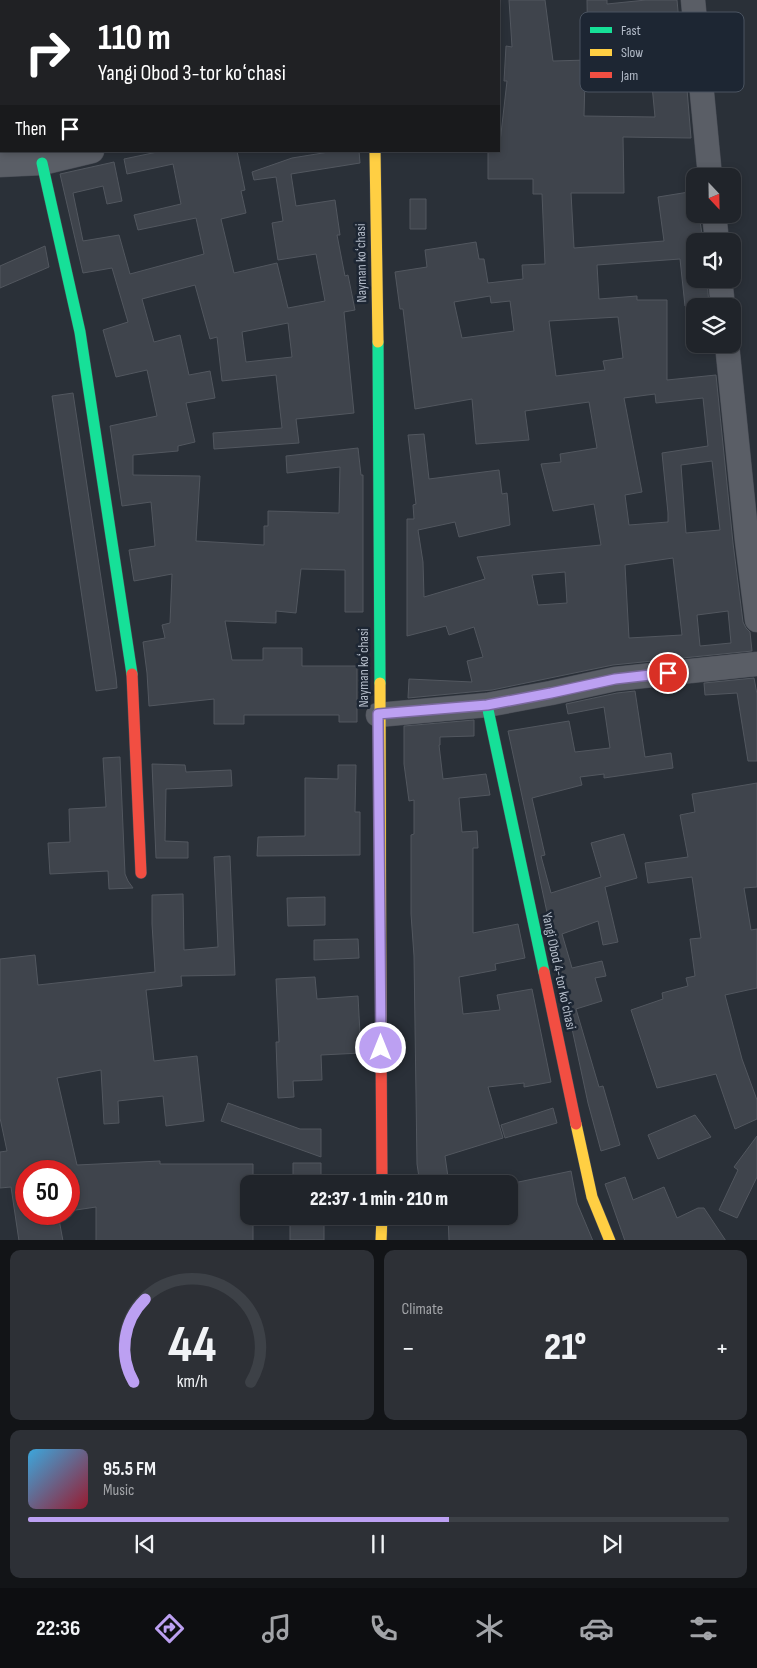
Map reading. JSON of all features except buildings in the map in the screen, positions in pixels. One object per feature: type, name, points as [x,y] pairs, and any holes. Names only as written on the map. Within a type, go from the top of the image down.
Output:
[{"type":"street","points":[[702,92],[709,168]]},
{"type":"street","points":[[0,165],[42,163],[86,152]]},
{"type":"street","name":"Nayman koʻchasi","points":[[375,152],[382,1175]]},
{"type":"street","points":[[42,163],[80,332],[132,676],[141,873]]},
{"type":"street","points":[[728,353],[757,620]]},
{"type":"street","points":[[378,714],[487,705],[615,679],[757,664]]},
{"type":"street","name":"Yangi Obod 4-tor koʻchasi","points":[[487,705],[592,1197],[610,1240]]},
{"type":"street","points":[[382,1225],[382,1240]]},
{"type":"traffic: fast","points":[[42,163],[80,332],[132,674]]},
{"type":"traffic: fast","points":[[378,342],[380,683]]},
{"type":"traffic: fast","points":[[487,705],[544,972]]},
{"type":"traffic: slow","points":[[375,152],[378,342]]},
{"type":"traffic: slow","points":[[380,683],[381,1042]]},
{"type":"traffic: slow","points":[[576,1124],[592,1197],[610,1240]]},
{"type":"traffic: slow","points":[[381,1240],[382,1225]]},
{"type":"traffic: jam","points":[[132,674],[141,873]]},
{"type":"traffic: jam","points":[[544,972],[576,1124]]},
{"type":"traffic: jam","points":[[381,1042],[382,1175]]},
{"type":"route","points":[[381,1048],[378,714],[487,705],[615,679],[668,673]]}]
